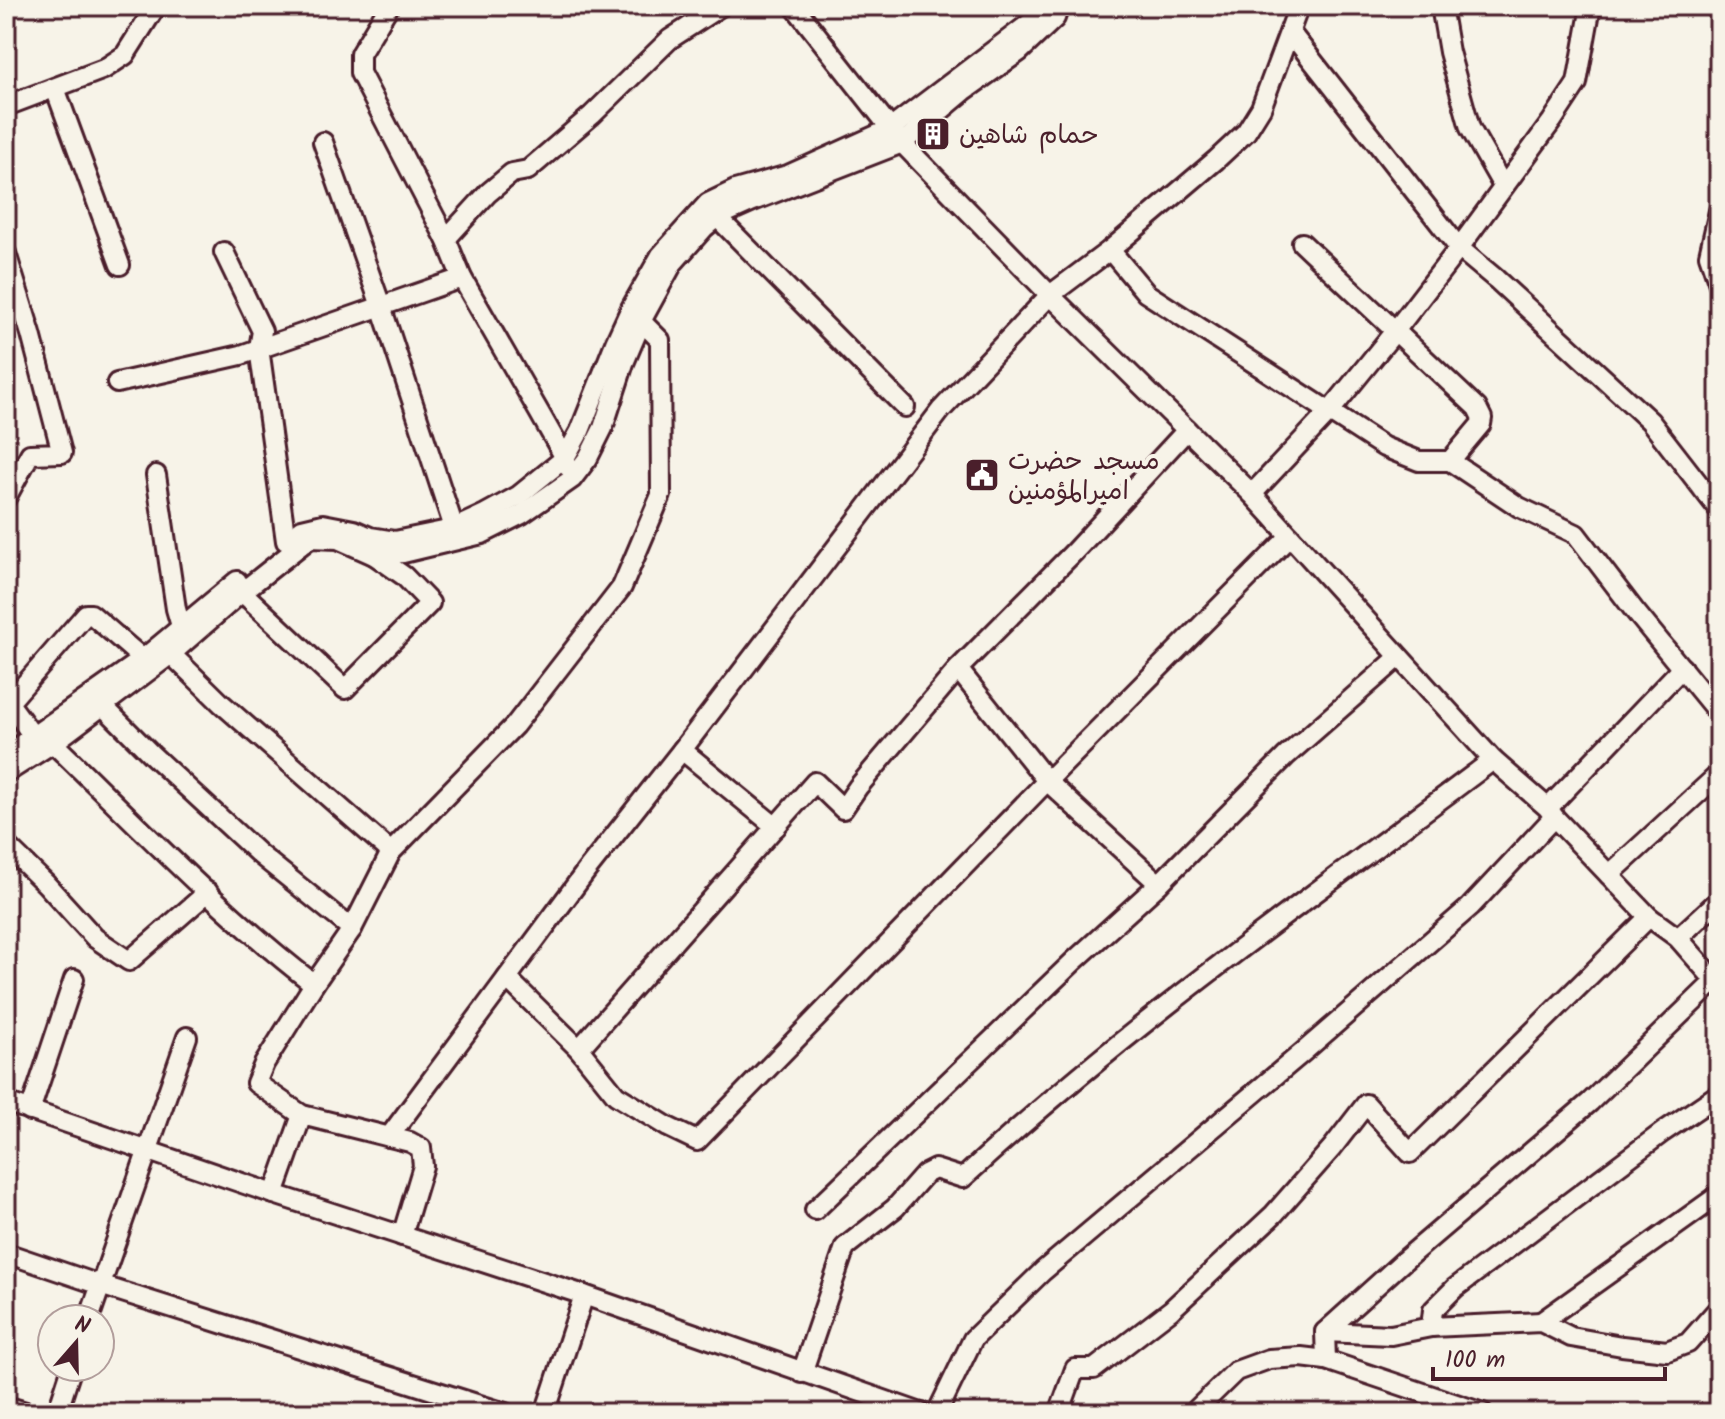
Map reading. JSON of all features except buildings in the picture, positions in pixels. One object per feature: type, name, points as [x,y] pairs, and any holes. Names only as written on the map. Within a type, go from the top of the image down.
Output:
[{"type":"street","points":[[6,106],[104,69],[125,55],[156,6]]},
{"type":"street","points":[[389,6],[360,54],[360,73],[446,239],[462,278],[565,458],[572,479]]},
{"type":"street","points":[[446,239],[488,193],[512,173],[528,170],[592,115],[670,39],[721,6]]},
{"type":"street","points":[[794,6],[896,136],[1050,295],[1252,494],[1493,760],[1551,813],[1649,917],[1678,938],[1717,983],[1590,1102],[1325,1332],[1326,1360]]},
{"type":"street","points":[[896,136],[1030,23],[1044,6]]},
{"type":"street","points":[[456,535],[518,496],[565,458],[580,431],[615,343],[639,315],[673,263],[704,228],[712,210],[896,136],[1019,52],[1055,18],[1059,6]]},
{"type":"street","points":[[389,1137],[587,870],[941,410],[1050,295],[1110,250],[1246,132],[1261,108],[1299,6]]},
{"type":"street","points":[[1441,6],[1449,52],[1470,128],[1503,186]]},
{"type":"street","points":[[1252,494],[1330,411],[1395,331],[1552,121],[1577,83],[1591,6]]},
{"type":"street","points":[[1290,32],[1459,248],[1650,421],[1719,510]]},
{"type":"street","points":[[55,88],[120,265]]},
{"type":"street","points":[[323,142],[456,535]]},
{"type":"street","points":[[712,210],[905,407]]},
{"type":"street","points":[[1719,211],[1709,255],[1719,284]]},
{"type":"street","points":[[1302,243],[1477,408],[1482,418],[1481,424],[1450,461]]},
{"type":"street","points":[[1110,250],[1146,293],[1384,447],[1419,461],[1450,461],[1519,507],[1576,534],[1719,714]]},
{"type":"street","points":[[224,252],[262,331],[259,348],[286,541]]},
{"type":"street","points":[[6,253],[62,453],[30,454],[6,498]]},
{"type":"street","points":[[117,383],[241,355],[462,278]]},
{"type":"street","points":[[6,755],[242,592],[310,538],[338,539],[403,553],[456,535],[482,534],[522,514],[572,479],[588,458],[603,428],[639,315]]},
{"type":"street","points":[[402,1236],[423,1166],[421,1148],[410,1142],[302,1115],[256,1083],[264,1064],[352,929],[391,852],[515,725],[622,587],[661,495],[660,340],[639,315]]},
{"type":"street","points":[[579,1049],[815,782],[843,809],[958,669],[1074,552],[1187,430]]},
{"type":"street","points":[[156,475],[183,634]]},
{"type":"street","points":[[6,773],[53,743],[171,654],[183,634],[302,529],[323,524],[354,530],[430,603],[345,689],[242,592]]},
{"type":"street","points":[[507,978],[579,1049],[616,1095],[697,1141],[1290,536]]},
{"type":"street","points":[[33,736],[8,704],[89,613],[143,659]]},
{"type":"street","points":[[171,654],[222,704],[391,852]]},
{"type":"street","points":[[815,1210],[1074,961],[1159,884],[1286,756],[1399,657]]},
{"type":"street","points":[[937,1413],[973,1339],[1043,1271],[1470,907],[1682,668]]},
{"type":"street","points":[[958,669],[1047,781],[1159,884]]},
{"type":"street","points":[[102,705],[259,854],[352,929]]},
{"type":"street","points":[[53,743],[271,951],[314,984]]},
{"type":"street","points":[[682,750],[776,827]]},
{"type":"street","points":[[802,1373],[845,1247],[895,1208],[925,1174],[935,1169],[963,1178],[1184,993],[1493,760]]},
{"type":"street","points":[[1609,875],[1719,774]]},
{"type":"street","points":[[6,845],[95,938],[129,961],[208,892]]},
{"type":"street","points":[[1678,938],[1719,900]]},
{"type":"street","points":[[1059,1413],[1075,1369],[1094,1369],[1171,1310],[1274,1214],[1340,1139],[1366,1104],[1410,1153],[1649,917]]},
{"type":"street","points":[[30,1111],[74,979]]},
{"type":"street","points":[[94,1303],[187,1037]]},
{"type":"street","points":[[1431,1327],[1433,1310],[1455,1288],[1663,1132],[1719,1094]]},
{"type":"street","points":[[6,1102],[584,1295],[921,1413]]},
{"type":"street","points":[[274,1194],[302,1115]]},
{"type":"street","points":[[1541,1322],[1719,1195]]},
{"type":"street","points":[[6,1253],[505,1413]]},
{"type":"street","points":[[545,1413],[584,1295]]},
{"type":"street","points":[[1325,1332],[1391,1335],[1431,1327],[1541,1322],[1571,1337],[1667,1351],[1688,1343],[1719,1308]]},
{"type":"street","points":[[1196,1413],[1236,1371],[1269,1359],[1301,1357],[1326,1360],[1483,1413]]},
{"type":"street","points":[[57,1413],[67,1383]]},
{"type":"street","points":[[6,1406],[29,1413]]},
{"type":"place","name":"حمام شاهین","points":[[933,134]]},
{"type":"place","name":"مسجد حضرت امیرالمؤمنین","points":[[982,475]]}]
